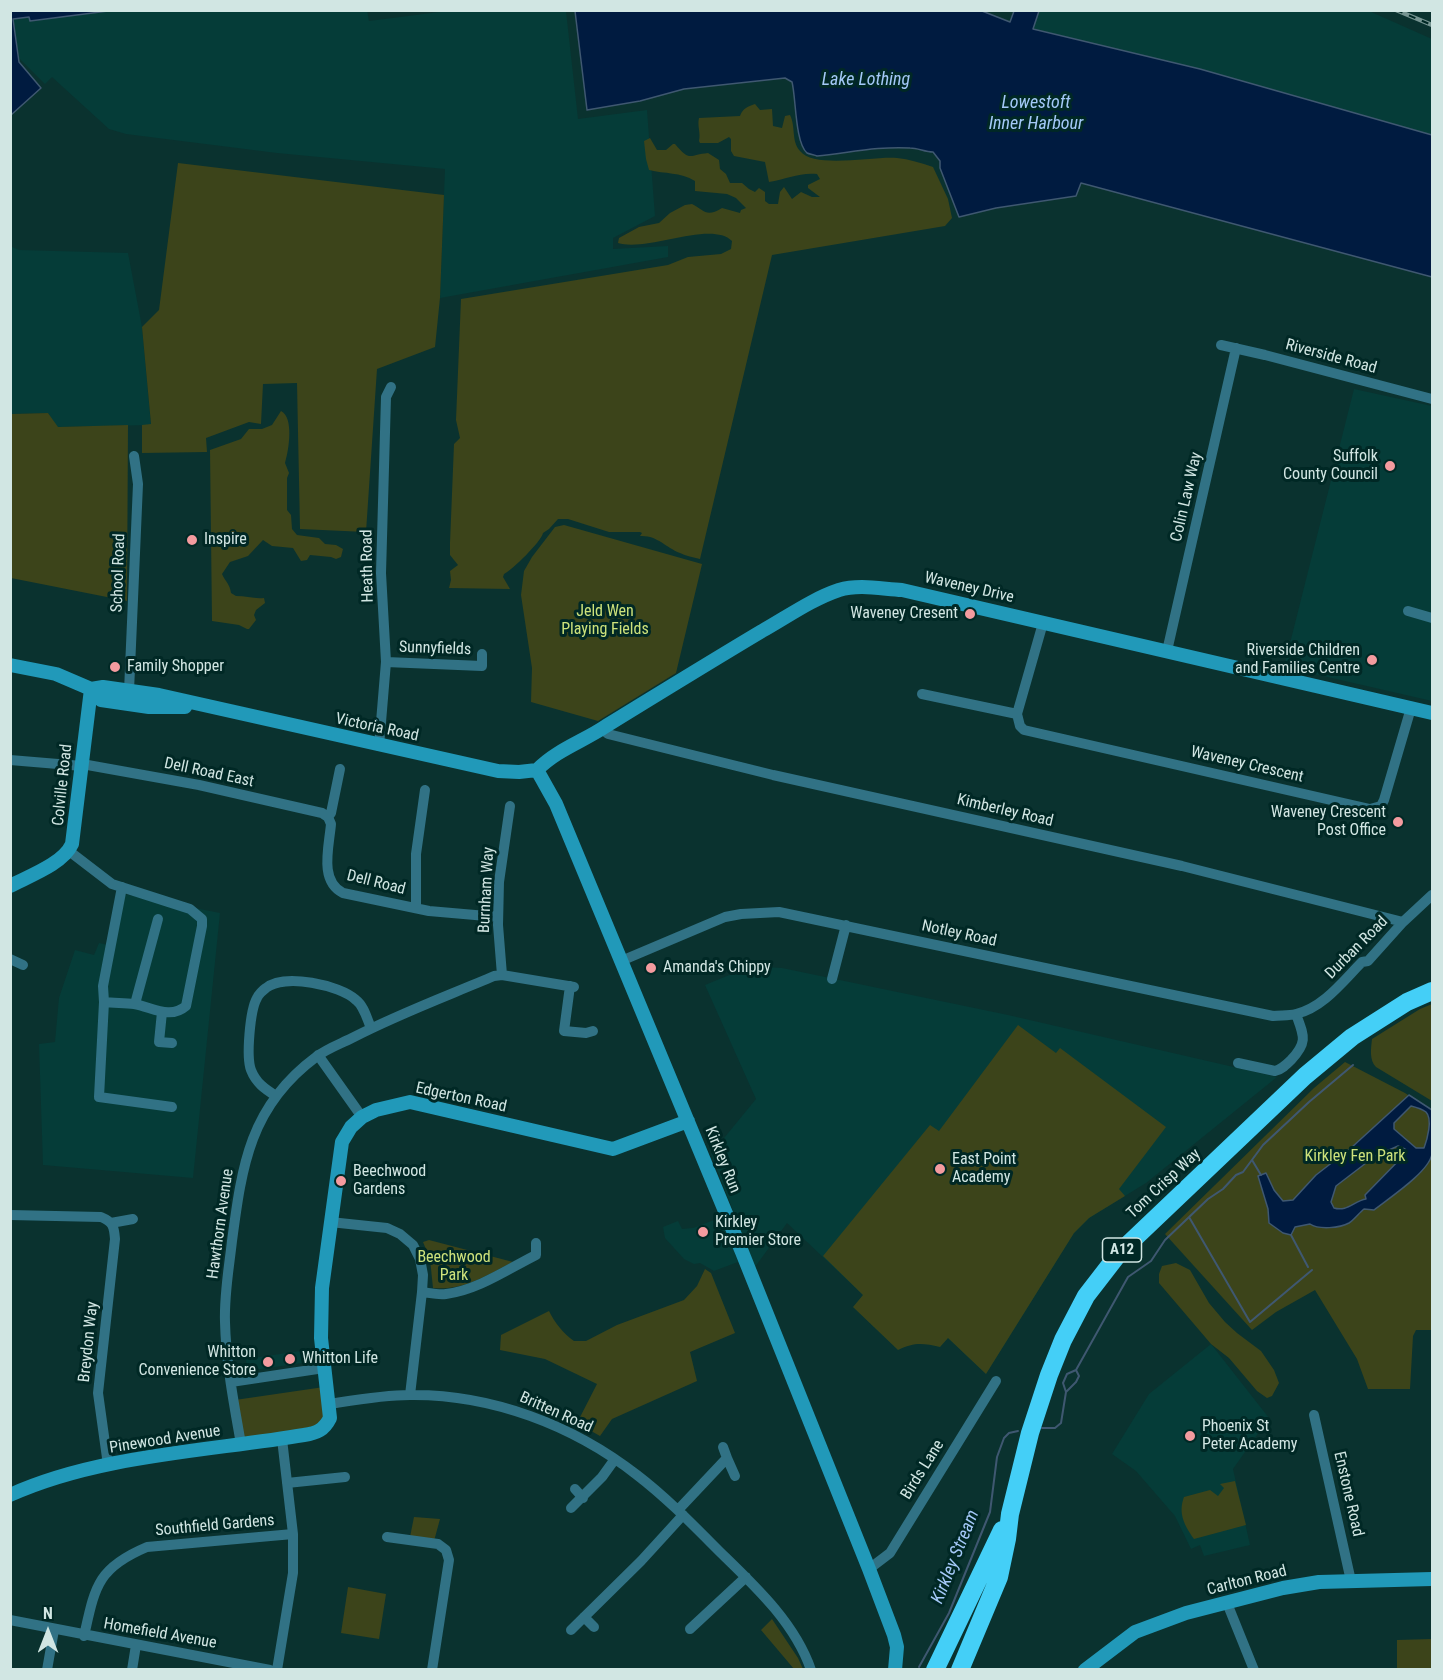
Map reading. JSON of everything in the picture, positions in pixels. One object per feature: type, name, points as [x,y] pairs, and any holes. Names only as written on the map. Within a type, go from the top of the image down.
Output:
[{"type":"highway","name":"Tom Crisp Way","points":[[960,1670],[999,1577],[1010,1514],[1030,1434],[1056,1357],[1086,1296],[1120,1252],[1305,1076],[1334,1052],[1389,1014],[1407,1002],[1432,991]]},
{"type":"highway","name":"Tom Crisp Way","points":[[935,1670],[1010,1514]]},
{"type":"highway","points":[[951,1670],[978,1616],[988,1604]]},
{"type":"street","name":"Riverside Road","points":[[1221,345],[1432,399]]},
{"type":"street","name":"Colin Law Way","points":[[1167,651],[1236,348]]},
{"type":"street","name":"Heath Road","points":[[379,746],[386,662],[381,573],[386,397],[391,387]]},
{"type":"street","name":"School Road","points":[[129,691],[138,484],[134,456]]},
{"type":"street","name":"Waveney Drive","points":[[537,770],[544,762],[557,754],[811,603],[841,590],[854,588],[902,590],[1432,714]]},
{"type":"street","points":[[1408,612],[1432,618]]},
{"type":"street","points":[[922,694],[1017,714],[1043,623]]},
{"type":"street","name":"Sunnyfields","points":[[386,662],[486,662]]},
{"type":"street","name":"Victoria Road","points":[[10,665],[56,674],[91,689],[101,700],[121,701],[149,707],[212,708]]},
{"type":"street","name":"Victoria Road","points":[[91,689],[103,687],[159,695],[498,771],[537,770]]},
{"type":"street","name":"Colville Road","points":[[10,886],[58,860],[69,850],[75,832],[91,689]]},
{"type":"street","name":"Waveney Crescent","points":[[1017,714],[1017,720],[1024,729],[1370,809],[1381,806],[1384,800],[1411,708]]},
{"type":"street","name":"Kimberley Road","points":[[602,729],[608,734],[773,775],[1182,866],[1403,922]]},
{"type":"street","points":[[10,760],[82,765]]},
{"type":"street","name":"Dell Road East","points":[[82,765],[199,785],[322,813],[328,817]]},
{"type":"street","name":"Dell Road","points":[[340,769],[331,813],[328,817],[331,825],[327,870],[330,883],[334,887],[343,893],[416,908],[498,917]]},
{"type":"street","name":"Kirkley Run","points":[[537,770],[556,804],[688,1121],[869,1569],[894,1635],[897,1647],[895,1670]]},
{"type":"street","points":[[416,908],[417,846],[425,790]]},
{"type":"street","name":"Burnham Way","points":[[502,975],[498,917],[499,882],[510,806]]},
{"type":"street","points":[[69,850],[106,881],[190,909],[202,919],[186,1006],[180,1011],[171,1013],[135,1004],[104,1002]]},
{"type":"street","points":[[122,887],[104,974],[99,1097],[172,1107]]},
{"type":"street","name":"Durban Road","points":[[1296,1014],[1314,1007],[1332,994],[1432,895]]},
{"type":"street","name":"Notley Road","points":[[621,961],[726,917],[779,912],[1273,1016],[1296,1014]]},
{"type":"street","points":[[135,1004],[158,919]]},
{"type":"street","points":[[832,979],[846,925]]},
{"type":"street","points":[[10,959],[22,965]]},
{"type":"street","name":"Hawthorn Avenue","points":[[241,1444],[231,1382],[225,1322],[226,1293],[240,1182],[253,1137],[265,1110],[276,1096],[298,1071],[318,1055],[371,1028],[494,976],[502,975],[572,987],[564,1031],[566,1033],[586,1033],[593,1031]]},
{"type":"street","points":[[276,1096],[260,1085],[250,1070],[252,1012],[257,998],[265,988],[276,982],[291,980],[338,989],[359,1001],[371,1028]]},
{"type":"street","points":[[162,1012],[153,1041],[172,1043]]},
{"type":"street","points":[[1238,1063],[1275,1071],[1281,1070],[1301,1050],[1304,1042],[1296,1014]]},
{"type":"street","points":[[318,1055],[362,1117],[351,1127],[342,1142],[330,1222],[320,1324],[329,1404]]},
{"type":"street","name":"Edgerton Road","points":[[362,1117],[376,1110],[410,1102],[613,1149],[688,1121]]},
{"type":"street","points":[[10,1215],[101,1217],[111,1223],[133,1219]]},
{"type":"street","points":[[330,1222],[387,1228],[400,1234],[413,1245],[420,1259],[423,1275],[422,1292],[410,1395]]},
{"type":"street","name":"Breydon Way","points":[[108,1465],[98,1393],[115,1239],[114,1226],[111,1223]]},
{"type":"street","points":[[422,1292],[445,1294],[468,1288],[541,1259],[536,1243]]},
{"type":"street","points":[[231,1382],[324,1368]]},
{"type":"street","name":"Birds Lane","points":[[869,1569],[890,1552],[996,1381]]},
{"type":"street","name":"Britten Road","points":[[329,1404],[410,1395],[484,1402],[541,1419],[615,1459],[681,1513],[746,1577],[790,1629],[807,1656],[811,1670]]},
{"type":"street","name":"Pinewood Avenue","points":[[10,1495],[62,1476],[108,1465],[316,1433],[325,1426],[330,1418],[329,1404]]},
{"type":"street","name":"Enstone Road","points":[[1314,1415],[1351,1581]]},
{"type":"street","points":[[277,1670],[293,1573],[293,1534],[282,1439]]},
{"type":"street","points":[[723,1447],[735,1476]]},
{"type":"street","points":[[571,1630],[681,1513],[727,1458]]},
{"type":"street","points":[[571,1508],[602,1477],[615,1459]]},
{"type":"street","points":[[287,1484],[345,1477]]},
{"type":"street","points":[[575,1489],[583,1498]]},
{"type":"street","name":"Southfield Gardens","points":[[84,1636],[93,1595],[103,1576],[130,1554],[147,1548],[293,1534]]},
{"type":"street","points":[[387,1537],[438,1544],[446,1550],[449,1560],[432,1670]]},
{"type":"street","points":[[690,1629],[746,1577]]},
{"type":"street","name":"Carlton Road","points":[[1085,1670],[1135,1632],[1186,1614],[1227,1603],[1299,1585],[1432,1579]]},
{"type":"street","points":[[1227,1603],[1254,1670]]},
{"type":"street","points":[[584,1617],[594,1627]]},
{"type":"street","name":"Homefield Avenue","points":[[10,1620],[228,1666],[270,1670]]},
{"type":"street","points":[[47,1670],[54,1630]]},
{"type":"street","points":[[132,1670],[136,1645]]},
{"type":"shaded area","points":[[82,10],[367,10],[369,21],[455,10],[566,11],[578,119],[647,110],[655,216],[613,238],[613,249],[668,246],[668,257],[440,298],[445,169],[277,153],[126,134],[109,129],[52,77],[45,84],[19,58],[13,19]]},
{"type":"shaded area","points":[[1039,11],[1369,11],[1432,39],[1432,135],[1294,96],[1032,28]]},
{"type":"shaded area","points":[[10,246],[19,250],[128,253],[142,327],[151,425],[57,427],[48,413],[11,414]]},
{"type":"shaded area","points":[[1354,389],[1432,406],[1432,701],[1284,667]]},
{"type":"shaded area","points":[[124,894],[220,913],[193,1178],[43,1165],[39,1044],[55,1042],[59,998],[75,950],[94,955],[99,943],[113,946]]},
{"type":"shaded area","name":"East Point Academy","points":[[764,967],[782,968],[1008,1015],[1277,1077],[1146,1183],[1089,1218],[1074,1233],[986,1374],[948,1338],[940,1347],[923,1343],[911,1344],[898,1350],[853,1307],[863,1295],[787,1223],[755,1267],[711,1154],[756,1099],[705,985],[739,971]]},
{"type":"shaded area","points":[[722,1217],[738,1262],[714,1271],[700,1263],[694,1264],[684,1259],[665,1238],[663,1227],[678,1221],[682,1229],[693,1228]]},
{"type":"shaded area","name":"Phoenix St Peter Academy","points":[[1211,1344],[1269,1418],[1233,1469],[1250,1545],[1204,1556],[1200,1545],[1191,1549],[1175,1516],[1136,1471],[1112,1454],[1149,1394]]},
{"type":"shaded area","points":[[307,1350],[309,1362],[247,1371],[246,1359]]},
{"type":"green space","points":[[755,104],[760,110],[772,109],[773,126],[782,128],[785,116],[790,115],[797,147],[807,156],[831,161],[897,158],[933,167],[948,199],[952,218],[945,226],[772,255],[700,559],[675,551],[651,537],[640,536],[642,533],[640,532],[609,532],[568,519],[558,519],[543,533],[526,555],[504,574],[503,577],[510,589],[449,588],[450,571],[458,565],[450,555],[450,543],[454,444],[460,438],[456,420],[461,299],[668,265],[688,257],[721,254],[731,249],[732,241],[722,235],[710,234],[646,244],[618,243],[619,238],[639,227],[659,223],[670,213],[685,205],[692,204],[709,213],[722,208],[740,213],[746,208],[736,198],[727,194],[695,191],[695,181],[689,178],[649,170],[644,141],[650,138],[657,150],[666,150],[675,144],[690,156],[708,153],[719,160],[720,169],[726,174],[730,183],[742,183],[755,192],[759,188],[765,192],[765,201],[769,204],[778,204],[780,192],[784,187],[792,199],[801,192],[812,197],[820,197],[808,188],[808,185],[820,179],[817,174],[799,175],[769,182],[765,162],[734,156],[729,137],[718,143],[700,143],[699,118],[740,116],[742,111]]},
{"type":"green space","points":[[178,163],[444,195],[440,298],[435,347],[377,369],[366,532],[300,529],[297,383],[263,384],[261,424],[249,422],[206,438],[207,452],[142,453],[142,425],[151,424],[142,327],[159,310]]},
{"type":"green space","points":[[281,411],[288,420],[289,427],[285,463],[289,473],[287,510],[291,515],[292,529],[297,535],[319,538],[325,544],[336,545],[343,549],[341,557],[336,559],[310,555],[307,560],[301,561],[293,548],[272,546],[263,540],[248,556],[230,562],[222,574],[231,593],[236,596],[264,598],[265,603],[256,610],[254,615],[256,620],[249,629],[212,621],[210,450],[241,439],[249,429],[262,429],[272,425]]},
{"type":"green space","points":[[48,413],[58,427],[128,425],[127,601],[11,578],[11,414]]},
{"type":"green space","name":"Jeld Wen Playing Fields","points":[[564,525],[702,564],[703,560],[676,673],[598,721],[531,702],[532,668],[521,595],[524,571],[555,527]]},
{"type":"green space","points":[[1432,1004],[1432,1101],[1376,1067],[1372,1061],[1371,1050],[1372,1039]]},
{"type":"green space","points":[[1018,1025],[1056,1053],[1060,1048],[1166,1127],[1119,1189],[1125,1196],[1089,1218],[1074,1233],[986,1374],[948,1338],[940,1347],[919,1344],[898,1350],[853,1307],[863,1295],[823,1256],[930,1125],[939,1131]]},
{"type":"green space","name":"Kirkley Fen Park","points":[[1345,1062],[1405,1093],[1432,1111],[1432,1330],[1416,1330],[1413,1336],[1410,1389],[1368,1389],[1357,1359],[1315,1290],[1276,1312],[1252,1330],[1165,1234],[1314,1088]]},
{"type":"green space","name":"Beechwood Park","points":[[429,1240],[513,1262],[465,1285],[433,1288],[430,1259],[423,1242]]},
{"type":"green space","points":[[1176,1263],[1190,1270],[1209,1303],[1225,1322],[1261,1351],[1274,1370],[1279,1383],[1272,1396],[1267,1398],[1257,1391],[1229,1358],[1211,1344],[1159,1283],[1162,1266]]},
{"type":"green space","points":[[705,1269],[711,1273],[735,1333],[690,1352],[697,1381],[612,1419],[600,1436],[577,1423],[597,1384],[545,1359],[500,1350],[501,1335],[549,1311],[570,1338],[574,1341],[586,1341],[617,1325],[684,1300],[697,1286]]},
{"type":"green space","points":[[324,1387],[323,1424],[242,1442],[235,1400]]},
{"type":"green space","points":[[1235,1481],[1246,1525],[1194,1539],[1183,1519],[1184,1497],[1210,1490],[1218,1496],[1224,1488],[1220,1484]]},
{"type":"green space","points":[[414,1517],[440,1519],[434,1541],[410,1537]]},
{"type":"green space","points":[[348,1587],[386,1594],[379,1639],[341,1633]]},
{"type":"green space","points":[[772,1619],[803,1669],[794,1669],[761,1630]]},
{"type":"green space","points":[[1432,1639],[1432,1669],[1397,1669],[1397,1640]]},
{"type":"water","points":[[11,10],[108,11],[30,21],[29,17],[13,19],[19,62],[41,88],[11,115]]},
{"type":"water","name":"Lowestoft Inner Harbour","points":[[575,11],[982,11],[1010,22],[1014,11],[1039,11],[1033,29],[1200,69],[1432,135],[1432,277],[1081,183],[1076,196],[996,208],[959,217],[940,168],[940,161],[933,152],[898,148],[817,156],[807,153],[800,140],[792,82],[785,78],[684,89],[640,101],[587,110]]},
{"type":"water","points":[[1409,1095],[1432,1110],[1434,1132],[1429,1161],[1408,1184],[1374,1210],[1364,1209],[1345,1225],[1324,1228],[1310,1224],[1295,1227],[1291,1235],[1283,1233],[1269,1223],[1268,1209],[1258,1176],[1266,1173],[1274,1190],[1283,1201],[1293,1200],[1316,1175],[1351,1148]],"holes":[[[1411,1106],[1428,1115],[1429,1130],[1424,1148],[1416,1148],[1394,1129],[1394,1123]],[[1398,1146],[1405,1149],[1406,1153],[1365,1195],[1366,1199],[1343,1209],[1334,1208],[1331,1202],[1336,1186],[1383,1150]]]},
{"type":"waterway","points":[[1042,1428],[1055,1428],[1061,1423],[1066,1392],[1079,1376],[1076,1370],[1128,1277],[1151,1261],[1165,1240],[1208,1199],[1223,1189],[1236,1175],[1243,1172],[1263,1145],[1353,1065]]},
{"type":"waterway","points":[[1252,1160],[1261,1175]]},
{"type":"waterway","points":[[1189,1217],[1250,1322],[1312,1270]]},
{"type":"waterway","points":[[1291,1235],[1308,1267]]},
{"type":"waterway","points":[[1066,1392],[1063,1383],[1067,1374],[1076,1370]]},
{"type":"waterway","name":"Kirkley Stream","points":[[919,1667],[949,1613],[990,1512],[997,1457],[1004,1438],[1009,1433],[1018,1431]]},
{"type":"railway","points":[[1396,10],[1432,25]]},
{"type":"place","name":"Suffolk County Council","points":[[1390,466]]},
{"type":"place","name":"Inspire","points":[[192,540]]},
{"type":"place","name":"Waveney Cresent","points":[[970,614]]},
{"type":"place","name":"Riverside Children and Families Centre","points":[[1372,660]]},
{"type":"place","name":"Family Shopper","points":[[115,667]]},
{"type":"place","name":"Waveney Crescent Post Office","points":[[1398,822]]},
{"type":"place","name":"Amanda's Chippy","points":[[651,968]]},
{"type":"place","name":"East Point Academy","points":[[940,1169]]},
{"type":"place","name":"Beechwood Gardens","points":[[341,1181]]},
{"type":"place","name":"Kirkley Premier Store","points":[[703,1232]]},
{"type":"place","name":"Whitton Life","points":[[290,1359]]},
{"type":"place","name":"Whitton Convenience Store","points":[[268,1362]]},
{"type":"place","name":"Phoenix St Peter Academy","points":[[1190,1436]]},
{"type":"water label","name":"Lake Lothing","points":[[866,80]]}]
